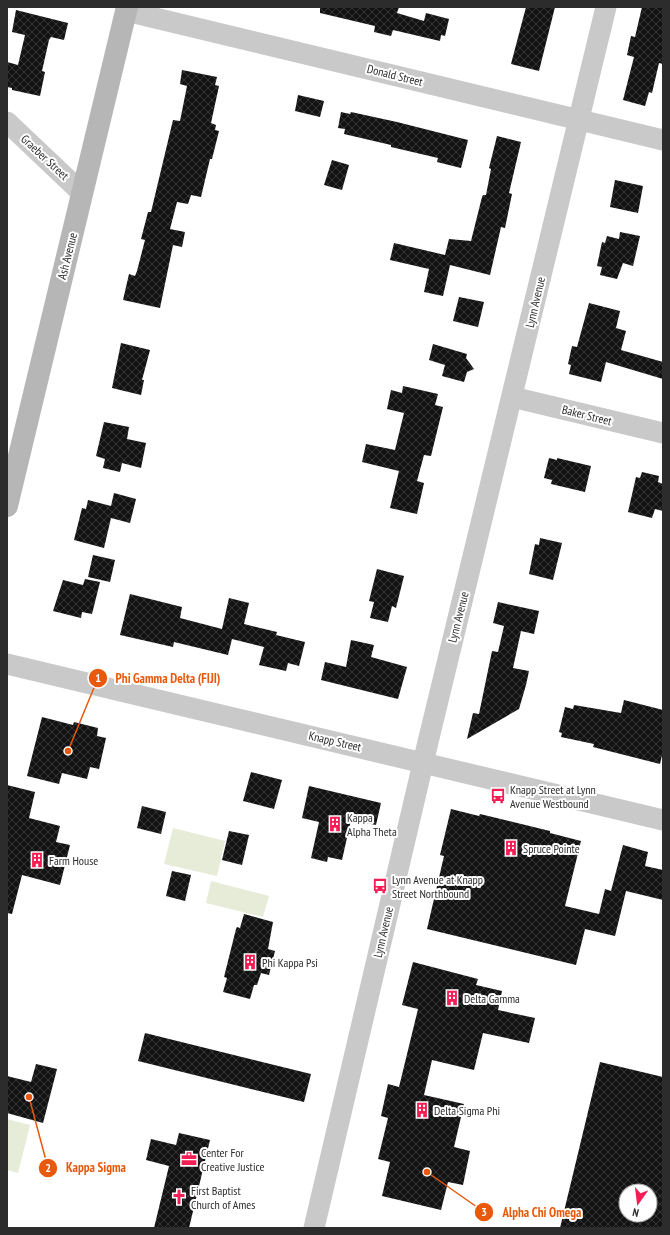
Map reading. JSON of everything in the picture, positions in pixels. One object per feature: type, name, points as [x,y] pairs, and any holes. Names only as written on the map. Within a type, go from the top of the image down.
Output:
[{"type":"street","name":"Lynn Avenue","points":[[314,1228],[423,762],[606,7]]},
{"type":"street","name":"Donald Street","points":[[127,9],[663,140]]},
{"type":"street","name":"Ash Avenue","points":[[7,506],[127,9]]},
{"type":"street","name":"Graeber Street","points":[[7,122],[82,193]]},
{"type":"street","name":"Baker Street","points":[[512,397],[663,433]]},
{"type":"street","name":"Knapp Street","points":[[7,664],[663,820]]},
{"type":"green space","points":[[173,828],[225,841],[217,876],[164,864]]},
{"type":"green space","points":[[211,881],[269,896],[263,917],[206,903]]},
{"type":"green space","points":[[7,1119],[30,1125],[18,1173],[7,1170]]},
{"type":"building","points":[[320,7],[399,7],[397,13],[424,21],[426,13],[449,19],[445,36],[441,35],[440,41],[393,30],[391,36],[374,32],[375,26],[320,13]]},
{"type":"building","points":[[526,7],[555,7],[539,71],[511,64]]},
{"type":"building","points":[[642,7],[663,7],[663,64],[659,63],[652,93],[649,92],[645,106],[623,100],[634,57],[627,55],[631,36],[635,37]]},
{"type":"building","points":[[16,10],[68,23],[64,40],[51,37],[49,40],[42,71],[45,72],[40,96],[12,90],[12,88],[7,87],[7,62],[18,65],[25,35],[12,32]]},
{"type":"building","points":[[182,70],[217,77],[215,85],[219,86],[211,123],[216,125],[215,130],[219,131],[212,159],[210,159],[201,197],[191,195],[188,204],[177,202],[170,229],[185,232],[182,247],[173,245],[160,308],[123,300],[129,274],[135,276],[137,271],[145,240],[141,239],[148,212],[151,212],[173,120],[180,121],[187,86],[180,84]]},
{"type":"building","points":[[298,95],[324,101],[320,117],[295,111]]},
{"type":"building","points":[[341,112],[350,114],[351,112],[397,122],[468,140],[461,168],[437,162],[438,158],[344,134],[345,129],[338,128]]},
{"type":"building","points":[[497,136],[521,142],[509,193],[512,194],[505,228],[501,227],[490,275],[450,265],[443,296],[424,292],[429,269],[390,260],[394,243],[445,255],[449,239],[471,241],[482,197],[483,195],[486,195],[491,169],[489,168]]},
{"type":"building","points":[[332,160],[349,165],[342,190],[324,185]]},
{"type":"building","points":[[615,180],[643,186],[638,213],[610,207]]},
{"type":"building","points":[[620,232],[640,236],[633,266],[623,263],[617,279],[600,275],[602,267],[597,266],[602,242],[605,243],[607,236],[619,239]]},
{"type":"building","points":[[459,297],[484,302],[478,327],[453,321]]},
{"type":"building","points":[[589,303],[620,311],[616,328],[626,331],[621,350],[663,362],[663,379],[606,362],[601,382],[569,374],[571,365],[568,364],[572,346],[577,347]]},
{"type":"building","points":[[121,343],[150,350],[142,380],[144,380],[141,395],[112,388]]},
{"type":"building","points":[[433,344],[467,354],[466,358],[474,369],[467,372],[464,382],[442,376],[445,365],[429,360]]},
{"type":"building","points":[[403,386],[438,394],[435,405],[443,407],[431,456],[424,455],[417,481],[424,483],[417,514],[390,508],[399,471],[362,462],[366,444],[395,450],[404,413],[387,409],[391,390],[402,393]]},
{"type":"building","points":[[104,422],[129,427],[127,439],[146,443],[141,468],[122,463],[120,472],[103,468],[105,459],[96,456]]},
{"type":"building","points":[[549,458],[557,460],[557,458],[591,466],[585,492],[551,484],[552,480],[544,478]]},
{"type":"building","points":[[642,472],[659,476],[658,482],[663,484],[663,511],[655,509],[652,518],[628,512],[636,477],[640,478]]},
{"type":"building","points":[[114,493],[136,499],[130,523],[111,518],[104,548],[74,540],[82,508],[86,509],[88,500],[111,506]]},
{"type":"building","points":[[540,538],[562,543],[553,580],[529,574],[535,544],[539,545]]},
{"type":"building","points":[[93,555],[115,560],[110,582],[88,577]]},
{"type":"building","points":[[377,569],[404,576],[396,608],[392,606],[388,622],[370,618],[374,602],[369,601]]},
{"type":"building","points":[[85,579],[100,582],[92,614],[82,612],[81,618],[53,611],[63,580],[83,585]]},
{"type":"building","points":[[130,594],[182,607],[180,618],[222,629],[229,598],[249,603],[244,624],[277,632],[276,635],[305,642],[299,666],[288,663],[286,671],[259,665],[264,647],[232,639],[228,655],[174,642],[173,647],[120,635]]},
{"type":"building","points":[[498,602],[539,611],[534,634],[521,631],[513,668],[529,671],[526,685],[519,709],[467,739],[473,713],[479,714],[492,651],[498,652],[504,626],[493,623]]},
{"type":"building","points":[[351,640],[374,645],[371,657],[407,667],[398,699],[321,680],[325,662],[346,667]]},
{"type":"building","points":[[624,700],[663,710],[663,751],[660,764],[593,747],[594,744],[561,737],[562,733],[559,732],[565,707],[573,709],[574,705],[621,713]]},
{"type":"building","points":[[42,717],[73,725],[74,722],[98,728],[97,736],[106,738],[99,769],[90,767],[87,779],[62,773],[59,784],[27,776]]},
{"type":"building","points":[[251,772],[282,780],[274,809],[243,801]]},
{"type":"building","name":"Farm House","points":[[7,785],[35,792],[29,818],[60,826],[56,842],[70,845],[60,885],[22,875],[12,914],[7,913]]},
{"type":"building","name":"Kappa Alpha Theta","points":[[309,786],[381,803],[376,825],[351,820],[342,860],[328,857],[327,862],[311,858],[319,822],[302,818]]},
{"type":"building","points":[[142,806],[166,812],[161,834],[137,828]]},
{"type":"building","points":[[451,809],[479,816],[480,814],[550,831],[550,833],[581,841],[565,906],[599,914],[605,889],[611,891],[623,845],[648,852],[645,866],[663,870],[663,900],[626,891],[615,936],[585,929],[576,965],[427,929],[444,856],[440,855]]},
{"type":"building","points":[[229,831],[249,835],[242,865],[222,860]]},
{"type":"building","points":[[172,871],[191,875],[185,901],[166,896]]},
{"type":"building","name":"Phi Kappa Psi","points":[[244,914],[273,922],[268,949],[275,951],[269,975],[261,973],[257,985],[254,985],[250,999],[223,992],[227,978],[224,977],[236,929],[237,927],[240,928]]},
{"type":"building","points":[[413,962],[478,979],[476,985],[502,991],[498,1010],[535,1018],[529,1043],[483,1033],[474,1070],[432,1060],[424,1095],[464,1104],[454,1147],[470,1151],[463,1185],[448,1182],[441,1210],[382,1196],[390,1162],[378,1159],[388,1118],[381,1116],[388,1084],[399,1087],[418,1009],[402,1005]]},
{"type":"building","points":[[145,1033],[311,1074],[304,1102],[138,1061]]},
{"type":"building","points":[[600,1062],[663,1077],[663,1228],[560,1228]]},
{"type":"building","points":[[36,1064],[57,1069],[43,1123],[7,1113],[7,1076],[31,1082]]},
{"type":"building","name":"First Baptist Church of Ames","points":[[179,1133],[210,1140],[189,1228],[154,1228],[169,1166],[146,1160],[151,1139],[176,1145]]},
{"type":"place","name":"Phi Gamma Delta (FIJI)","points":[[68,751]]},
{"type":"place","name":"Knapp Street at Lynn Avenue Westbound","points":[[498,796]]},
{"type":"place","name":"Kappa Alpha Theta","points":[[335,824]]},
{"type":"place","name":"Spruce Pointe","points":[[511,848]]},
{"type":"place","name":"Farm House","points":[[37,860]]},
{"type":"place","name":"Lynn Avenue at Knapp Street Northbound","points":[[380,886]]},
{"type":"place","name":"Phi Kappa Psi","points":[[250,962]]},
{"type":"place","name":"Delta Gamma","points":[[452,998]]},
{"type":"place","name":"Kappa Sigma","points":[[29,1097]]},
{"type":"place","name":"Delta Sigma Phi","points":[[422,1110]]},
{"type":"place","name":"Center For Creative Justice","points":[[189,1159]]},
{"type":"place","name":"Alpha Chi Omega","points":[[427,1172]]},
{"type":"place","name":"First Baptist Church of Ames","points":[[179,1197]]}]
